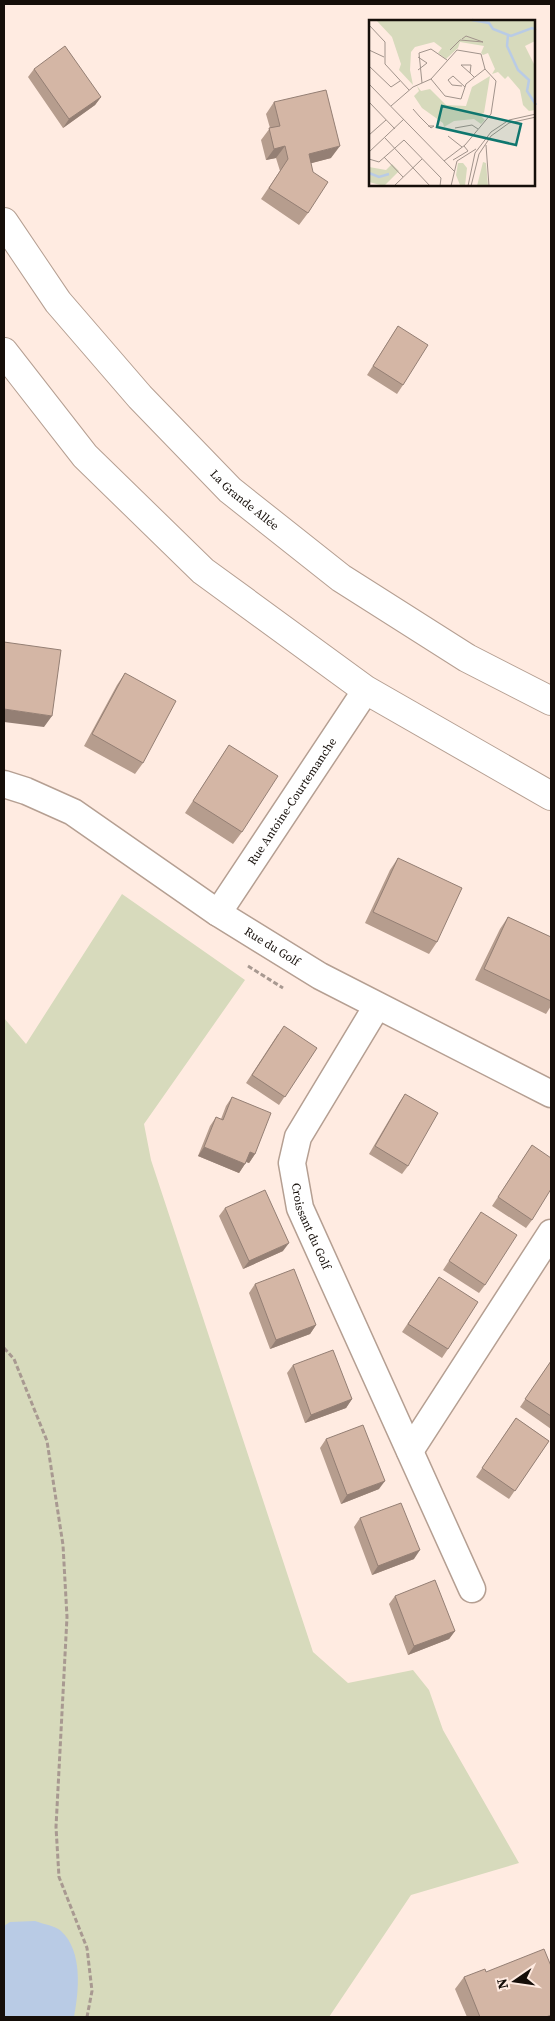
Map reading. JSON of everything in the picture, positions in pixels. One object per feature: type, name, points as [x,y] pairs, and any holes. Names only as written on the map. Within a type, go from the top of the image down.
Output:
[{"type":"street","name":"La Grande Allée","points":[[4,222],[58,302],[140,397],[230,490],[341,578],[467,658],[550,700]]},
{"type":"street","points":[[4,352],[85,456],[203,571],[366,690],[551,796]]},
{"type":"street","name":"Rue Antoine-Courtemanche","points":[[218,913],[366,690]]},
{"type":"street","name":"Rue du Golf","points":[[4,784],[26,791],[72,812],[218,913],[320,976],[551,1094]]},
{"type":"street","name":"Croissant du Golf","points":[[377,1006],[298,1137],[292,1163],[300,1208],[472,1588]]},
{"type":"street","points":[[410,1451],[551,1233]]},
{"type":"path","points":[[4,1348],[14,1359],[47,1441],[64,1545],[67,1617],[56,1827],[59,1877],[86,1948],[92,1991],[87,2017]]},
{"type":"green space","points":[[122,894],[245,980],[144,1124],[151,1160],[313,1652],[348,1683],[413,1670],[429,1690],[443,1730],[519,1863],[411,1895],[329,2017],[4,2017],[4,1018],[26,1044]]},
{"type":"water","points":[[35,1921],[59,1929],[68,1939],[73,1949],[78,1972],[74,2017],[4,2017],[4,1926],[10,1922]]},
{"type":"building","points":[[65,46],[101,97],[69,119],[34,69]]},
{"type":"building","points":[[326,90],[340,146],[309,154],[313,172],[328,182],[308,213],[269,188],[288,159],[285,146],[274,149],[269,128],[280,126],[274,102]]},
{"type":"building","points":[[398,326],[428,345],[403,385],[373,366]]},
{"type":"building","points":[[4,642],[61,650],[52,716],[4,709]]},
{"type":"building","points":[[125,673],[176,701],[143,763],[92,734]]},
{"type":"building","points":[[229,745],[278,776],[242,832],[193,801]]},
{"type":"building","points":[[398,858],[462,888],[437,942],[373,912]]},
{"type":"building","points":[[508,917],[551,937],[551,1001],[484,969]]},
{"type":"building","points":[[284,1026],[317,1048],[285,1097],[252,1075]]},
{"type":"building","points":[[405,1094],[438,1113],[408,1166],[375,1146]]},
{"type":"building","points":[[232,1097],[271,1113],[255,1154],[250,1152],[245,1164],[204,1147],[216,1117],[223,1120]]},
{"type":"building","points":[[532,1145],[551,1158],[551,1189],[532,1220],[498,1197]]},
{"type":"building","points":[[265,1190],[289,1243],[249,1261],[225,1208]]},
{"type":"building","points":[[481,1212],[517,1235],[485,1285],[449,1261]]},
{"type":"building","points":[[294,1269],[316,1325],[276,1340],[255,1284]]},
{"type":"building","points":[[439,1277],[478,1302],[448,1349],[408,1324]]},
{"type":"building","points":[[333,1350],[352,1399],[311,1415],[293,1365]]},
{"type":"building","points":[[551,1361],[551,1416],[525,1399]]},
{"type":"building","points":[[516,1418],[549,1441],[515,1491],[482,1468]]},
{"type":"building","points":[[363,1425],[385,1481],[347,1495],[326,1439]]},
{"type":"building","points":[[401,1503],[420,1550],[378,1566],[360,1518]]},
{"type":"building","points":[[435,1580],[455,1631],[414,1646],[395,1596]]},
{"type":"building","points":[[544,1949],[551,1966],[551,2015],[546,2017],[480,2017],[464,1977],[485,1969],[486,1972]]}]
